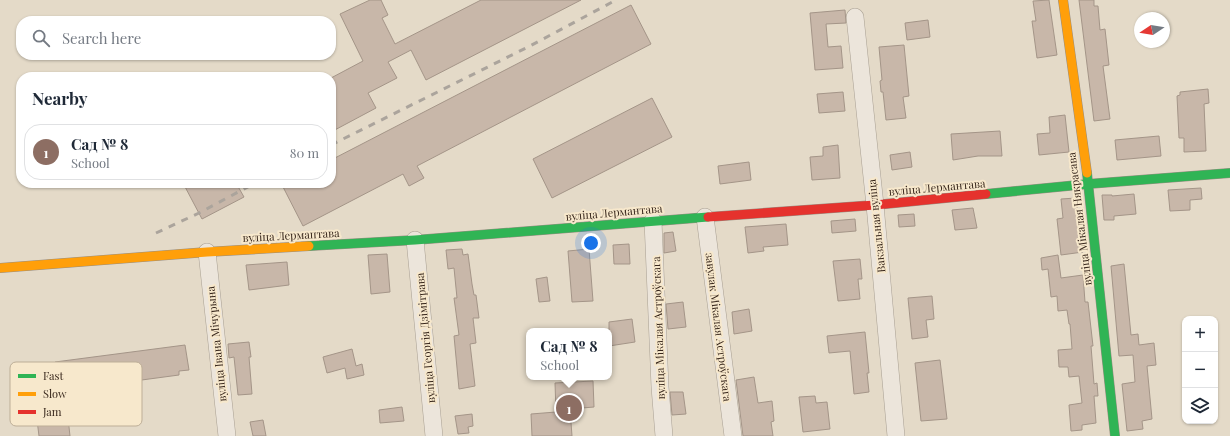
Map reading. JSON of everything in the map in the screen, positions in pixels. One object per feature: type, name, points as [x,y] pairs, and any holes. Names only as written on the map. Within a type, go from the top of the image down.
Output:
[{"type":"street","name":"вуліца Мікалая Някрасава","points":[[1063,0],[1088,184],[1115,436]]},
{"type":"street","name":"Вакзальная вуліца","points":[[855,17],[875,205],[896,436]]},
{"type":"street","name":"вуліца Лермантава","points":[[0,268],[207,252],[415,240],[875,205],[1088,184],[1230,173]]},
{"type":"street","name":"завулак Мікалая Астроўскага","points":[[705,217],[733,436]]},
{"type":"street","name":"вуліца Мікалая Астроўскага","points":[[654,221],[660,387],[664,436]]},
{"type":"street","name":"вуліца Георгія Дзімітрава","points":[[415,240],[434,436]]},
{"type":"street","name":"вуліца Івана Мічурына","points":[[207,252],[227,436]]},
{"type":"building","points":[[370,0],[381,0],[388,15],[382,18],[395,44],[481,0],[581,0],[426,80],[411,50],[388,62],[397,78],[368,93],[376,108],[336,129],[336,75],[363,61],[340,14]]},
{"type":"building","points":[[1049,0],[1057,55],[1037,58],[1032,21],[1036,21],[1033,1]]},
{"type":"building","points":[[1079,0],[1094,0],[1094,6],[1098,6],[1100,30],[1105,29],[1109,65],[1103,66],[1110,119],[1094,121]]},
{"type":"building","points":[[631,5],[651,44],[417,166],[424,178],[409,186],[403,174],[303,226],[284,188],[336,188],[336,157]]},
{"type":"building","points":[[845,10],[846,23],[826,24],[828,47],[841,46],[843,68],[815,70],[810,13]]},
{"type":"building","points":[[928,20],[930,37],[907,40],[905,23]]},
{"type":"building","points":[[904,45],[909,96],[903,97],[906,118],[886,120],[883,92],[881,92],[880,81],[882,80],[879,47]]},
{"type":"building","points":[[1208,89],[1209,103],[1204,104],[1206,151],[1184,152],[1184,138],[1179,138],[1177,96],[1180,95],[1180,92]]},
{"type":"building","points":[[843,92],[845,111],[819,113],[817,94]]},
{"type":"building","points":[[652,98],[672,137],[552,198],[533,159]]},
{"type":"building","points":[[1065,115],[1069,152],[1039,155],[1037,134],[1050,133],[1049,117]]},
{"type":"building","points":[[1000,131],[1002,156],[978,156],[953,160],[951,134]]},
{"type":"building","points":[[1159,136],[1161,156],[1117,160],[1115,140]]},
{"type":"building","points":[[838,145],[840,178],[812,180],[810,157],[823,156],[823,147]]},
{"type":"building","points":[[910,152],[912,167],[892,170],[890,155]]},
{"type":"building","points":[[749,162],[751,180],[720,184],[718,166]]},
{"type":"building","points":[[186,188],[239,188],[244,197],[202,219]]},
{"type":"building","points":[[1201,188],[1202,199],[1190,200],[1190,210],[1170,211],[1168,190]]},
{"type":"building","points":[[1134,194],[1136,214],[1114,216],[1114,220],[1104,220],[1102,195],[1112,196]]},
{"type":"building","points":[[1076,198],[1083,252],[1061,255],[1057,219],[1063,218],[1061,199]]},
{"type":"building","points":[[973,208],[977,228],[955,230],[952,210]]},
{"type":"building","points":[[914,214],[915,226],[899,227],[898,215]]},
{"type":"building","points":[[855,219],[856,231],[832,233],[831,221]]},
{"type":"building","points":[[786,224],[788,245],[763,247],[764,251],[748,253],[745,227]]},
{"type":"building","points":[[673,232],[676,251],[664,253],[664,233]]},
{"type":"building","points":[[629,244],[630,264],[614,264],[613,245]]},
{"type":"building","points":[[462,249],[463,255],[468,254],[479,318],[473,318],[476,343],[470,344],[475,386],[459,389],[454,336],[459,335],[454,298],[457,298],[454,268],[448,269],[446,250]]},
{"type":"building","points":[[589,249],[593,301],[572,302],[568,251]]},
{"type":"building","points":[[387,254],[390,292],[371,294],[368,255]]},
{"type":"building","points":[[1058,255],[1061,278],[1083,275],[1085,302],[1088,302],[1093,346],[1091,346],[1094,384],[1097,383],[1098,396],[1094,396],[1096,423],[1082,425],[1082,430],[1071,431],[1069,405],[1082,403],[1079,376],[1069,377],[1068,367],[1059,367],[1058,350],[1072,349],[1067,310],[1058,311],[1057,296],[1051,297],[1048,269],[1042,270],[1041,258]]},
{"type":"building","points":[[860,259],[862,279],[858,279],[860,299],[838,301],[833,261]]},
{"type":"building","points":[[287,262],[289,285],[249,290],[246,265]]},
{"type":"building","points":[[1124,264],[1131,335],[1138,334],[1139,345],[1154,343],[1156,365],[1147,366],[1152,419],[1142,421],[1143,429],[1127,431],[1122,384],[1135,382],[1133,355],[1119,356],[1111,266]]},
{"type":"building","points":[[547,277],[550,301],[539,302],[536,279]]},
{"type":"building","points":[[932,296],[934,319],[926,320],[928,337],[912,339],[908,298]]},
{"type":"building","points":[[683,302],[686,327],[668,329],[666,304]]},
{"type":"building","points":[[749,309],[752,331],[734,334],[732,312]]},
{"type":"building","points":[[632,319],[635,342],[612,346],[612,328],[609,328],[609,322]]},
{"type":"building","points":[[865,332],[869,373],[867,373],[869,392],[854,394],[850,351],[829,353],[827,336]]},
{"type":"building","points":[[249,342],[252,394],[238,395],[234,357],[229,358],[228,344]]},
{"type":"building","points":[[185,345],[189,370],[179,371],[179,375],[142,380],[142,362],[55,362]]},
{"type":"building","points":[[352,349],[356,366],[362,364],[364,375],[347,379],[345,368],[327,373],[323,357]]},
{"type":"building","points":[[940,360],[947,419],[921,421],[915,363]]},
{"type":"building","points":[[754,377],[758,403],[772,401],[774,421],[771,422],[773,436],[743,436],[736,380]]},
{"type":"building","points":[[593,381],[594,407],[570,409],[572,436],[532,436],[531,414],[556,412],[555,383]]},
{"type":"building","points":[[670,392],[683,392],[686,414],[672,415]]},
{"type":"building","points":[[815,396],[816,403],[827,402],[830,429],[803,432],[799,397]]},
{"type":"building","points":[[402,407],[404,421],[380,423],[379,410]]},
{"type":"building","points":[[472,414],[473,426],[468,427],[469,433],[458,434],[455,416]]},
{"type":"building","points":[[263,420],[266,436],[253,436],[250,422]]},
{"type":"building","points":[[38,426],[69,426],[70,436],[39,436]]},
{"type":"railway","points":[[336,143],[530,46],[616,0]]},
{"type":"railway","points":[[156,233],[199,213],[246,188]]},
{"type":"traffic: fast","points":[[1087,173],[1115,436]]},
{"type":"traffic: fast","points":[[986,194],[1088,184],[1230,173]]},
{"type":"traffic: fast","points":[[309,246],[415,240],[708,217]]},
{"type":"traffic: slow","points":[[1063,0],[1087,173]]},
{"type":"traffic: slow","points":[[0,268],[207,252],[309,246]]},
{"type":"traffic: jam","points":[[708,217],[875,205],[986,194]]},
{"type":"place","name":"Сад № 8","points":[[569,408]]}]
